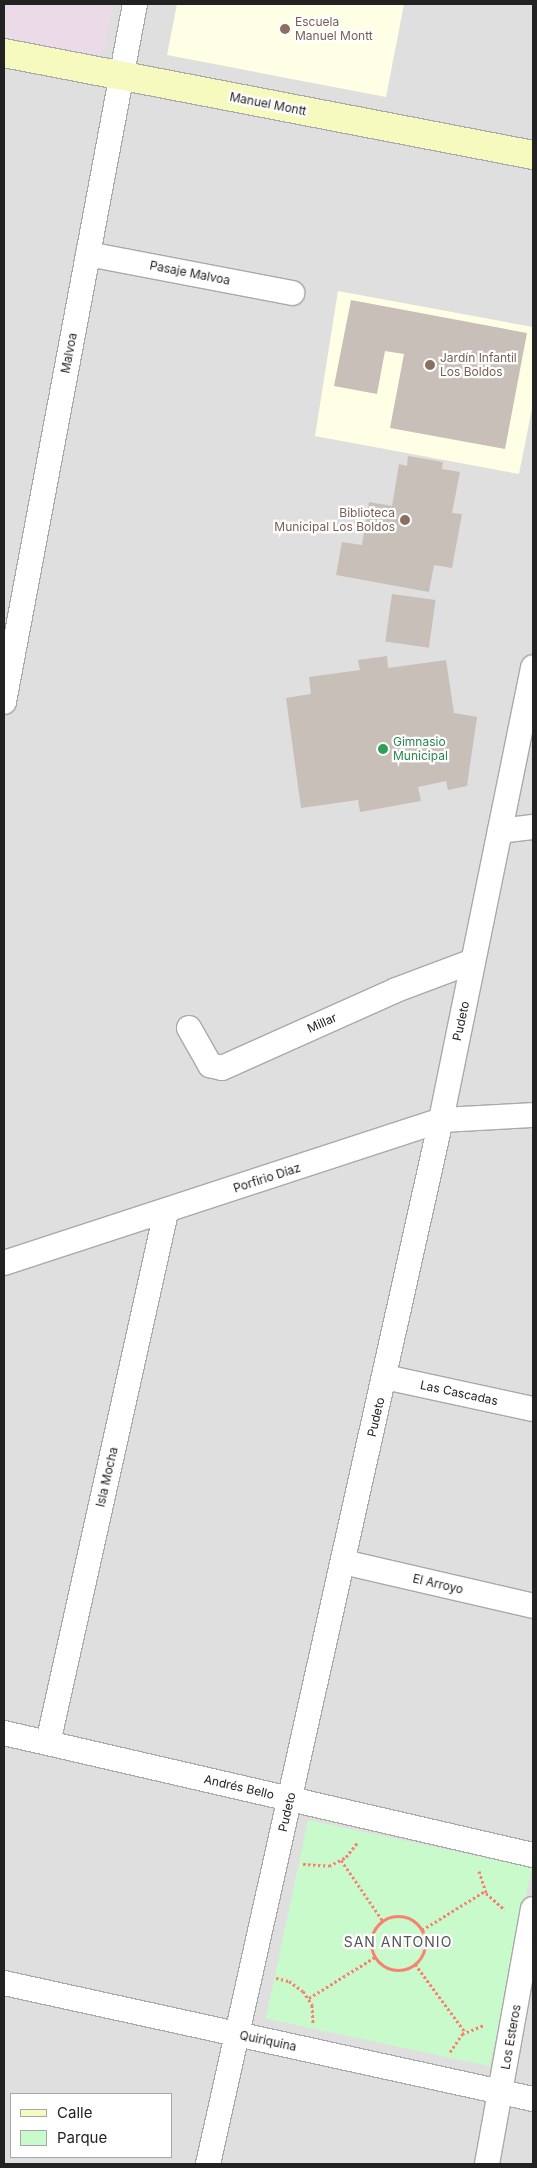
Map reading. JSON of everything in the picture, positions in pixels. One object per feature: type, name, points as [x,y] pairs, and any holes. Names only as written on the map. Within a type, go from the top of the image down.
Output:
[{"type":"street","name":"Malvoa","points":[[4,702],[135,4]]},
{"type":"street","name":"Manuel Montt","points":[[4,53],[533,155]]},
{"type":"street","name":"Pasaje Malvoa","points":[[88,254],[292,293]]},
{"type":"street","name":"Pudeto","points":[[208,2164],[441,1120],[533,667]]},
{"type":"street","points":[[500,831],[533,827]]},
{"type":"street","name":"Millar","points":[[189,1028],[210,1065],[222,1068],[396,990],[473,961]]},
{"type":"street","name":"Porfirio Díaz","points":[[4,1263],[166,1212],[441,1120],[533,1115]]},
{"type":"street","name":"Isla Mocha","points":[[48,1743],[166,1212]]},
{"type":"street","name":"Las Cascadas","points":[[385,1377],[533,1409]]},
{"type":"street","name":"El Arroyo","points":[[343,1562],[533,1606]]},
{"type":"street","name":"Andrés Bello","points":[[4,1732],[533,1855]]},
{"type":"street","name":"Los Esteros","points":[[487,2164],[533,1913]]},
{"type":"street","name":"Quiriquina","points":[[4,1983],[533,2099]]},
{"type":"path","points":[[279,1850],[309,1866],[329,1866],[341,1860],[358,1841],[364,1816]]},
{"type":"path","points":[[484,1843],[479,1871],[485,1892],[503,1909],[533,1913]]},
{"type":"path","points":[[341,1860],[383,1921]]},
{"type":"path","points":[[422,1930],[485,1892]]},
{"type":"path","points":[[392,1917],[409,1918],[422,1930],[425,1945],[415,1964],[396,1969],[376,1957],[372,1941],[383,1921],[392,1917]]},
{"type":"path","points":[[308,1998],[376,1957]]},
{"type":"path","points":[[415,1964],[465,2032]]},
{"type":"path","points":[[251,1974],[290,1981],[308,1998],[314,2017],[312,2029]]},
{"type":"path","points":[[443,2079],[451,2048],[465,2032],[490,2025]]},
{"type":"shaded area","points":[[4,4],[533,4],[533,2164],[4,2164]]},
{"type":"shaded area","points":[[4,4],[113,4],[102,58],[4,39]]},
{"type":"shaded area","name":"Escuela Manuel Montt","points":[[177,4],[404,4],[386,97],[167,55]]},
{"type":"shaded area","name":"Jardín Infantil Los Boldos","points":[[338,291],[533,327],[533,403],[519,474],[315,436]]},
{"type":"green space","points":[[308,1820],[532,1868],[490,2066],[266,2019]]},
{"type":"building","name":"Jardín Infantil Los Boldos","points":[[351,300],[527,333],[505,449],[390,428],[404,354],[385,351],[377,394],[334,386]]},
{"type":"building","points":[[408,456],[443,462],[442,469],[460,472],[452,513],[462,514],[452,568],[434,565],[429,592],[336,575],[342,542],[362,545],[369,502],[392,506],[399,464],[407,466]]},
{"type":"building","points":[[392,594],[436,600],[429,648],[385,642]]},
{"type":"building","name":"Gimnasio Municipal","points":[[387,656],[388,668],[446,660],[454,713],[477,717],[467,786],[448,790],[446,781],[418,787],[421,801],[360,812],[358,800],[301,808],[286,698],[311,694],[309,677],[360,670],[358,660]]},
{"type":"place","name":"Escuela Manuel Montt","points":[[285,29]]},
{"type":"place","name":"Jardín Infantil Los Boldos","points":[[430,365]]},
{"type":"place","name":"Biblioteca Municipal Los Boldos","points":[[405,520]]},
{"type":"place","name":"Gimnasio Municipal","points":[[383,749]]},
{"type":"district","name":"SAN ANTONIO","points":[[398,1942]]}]
